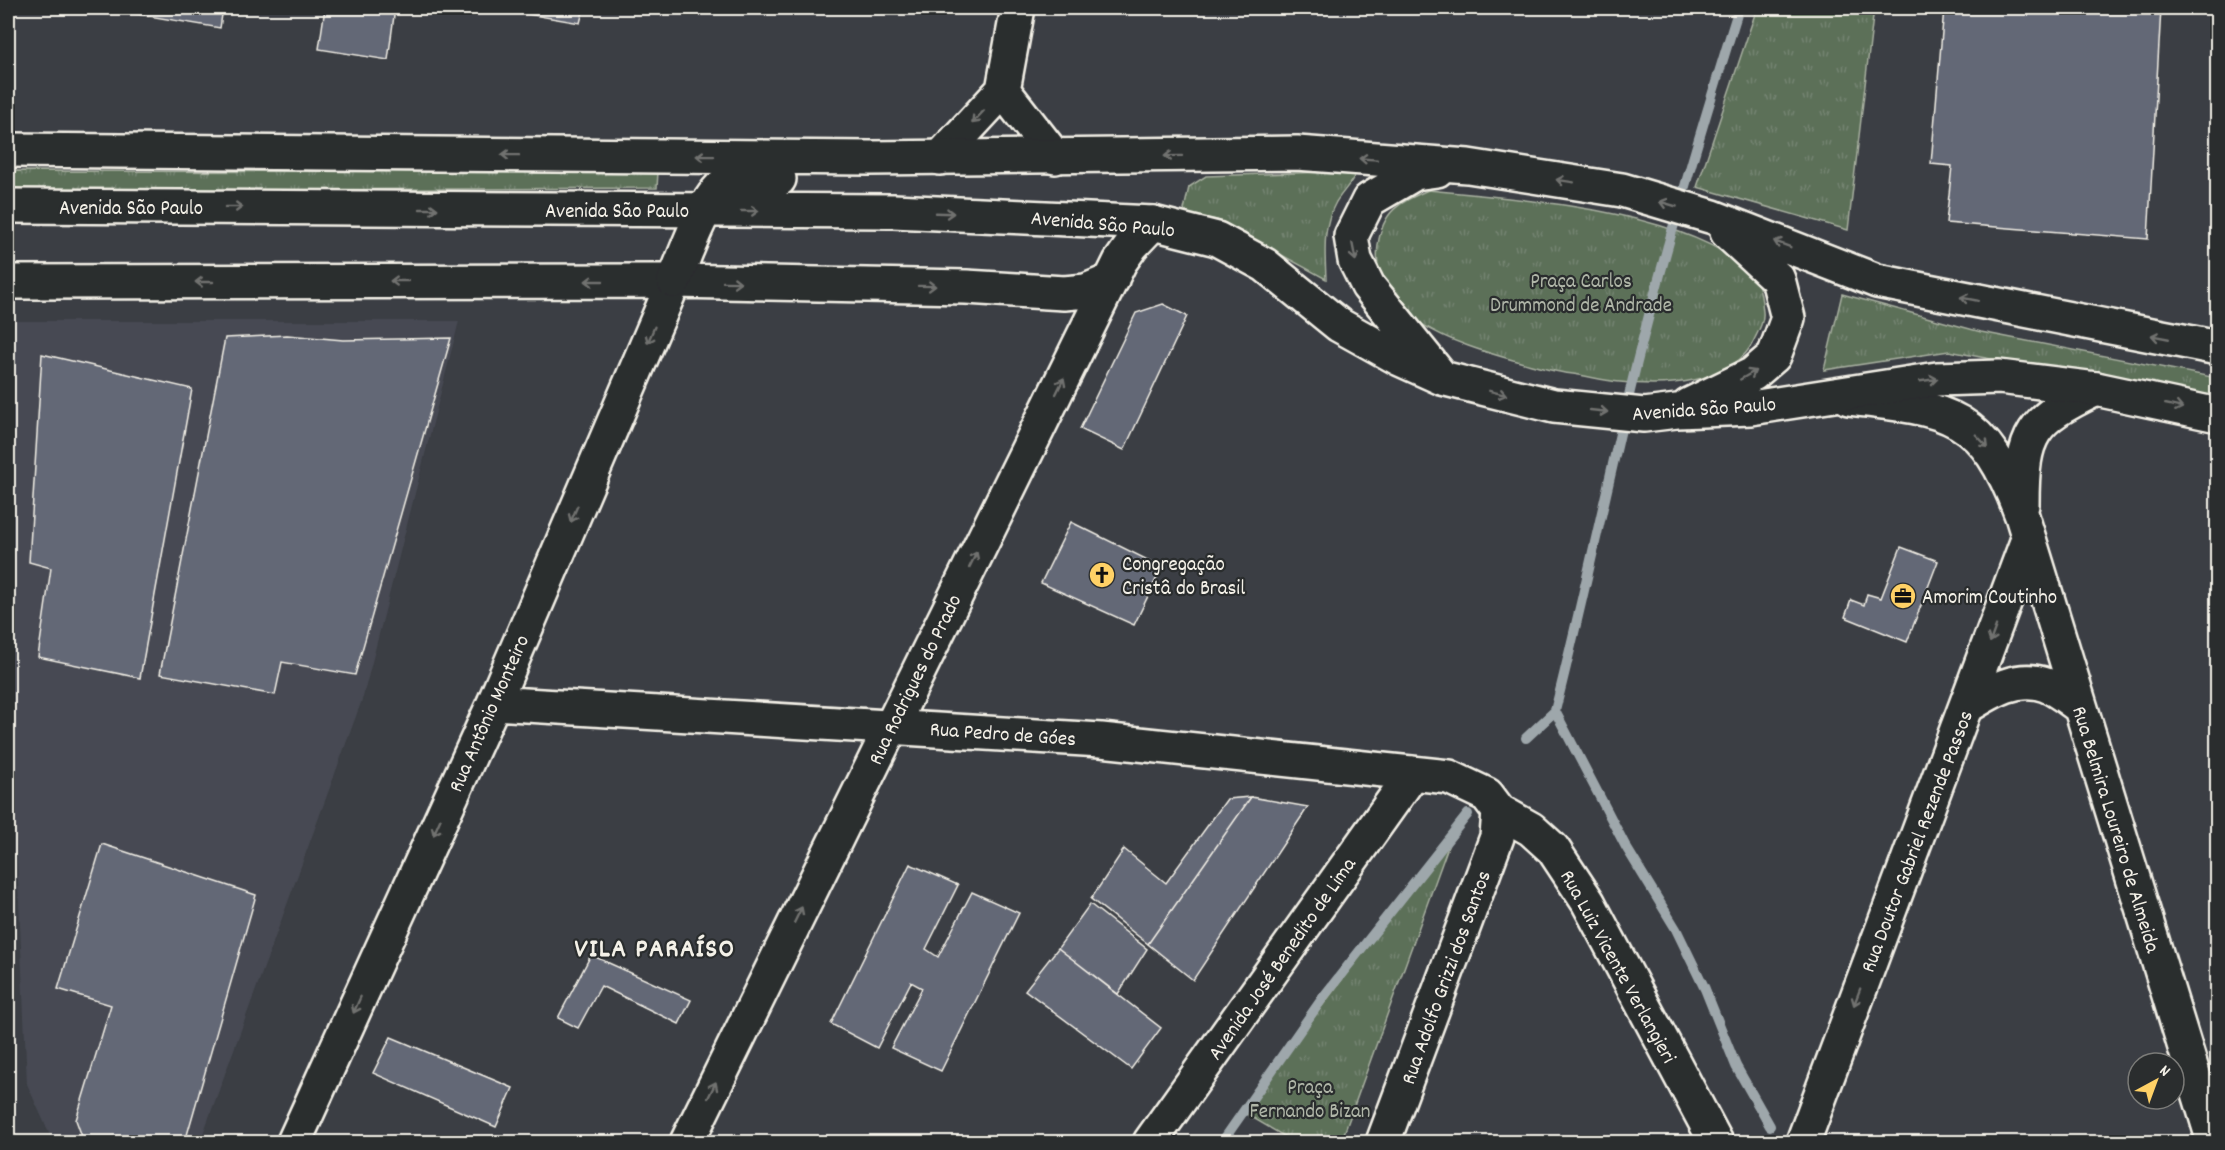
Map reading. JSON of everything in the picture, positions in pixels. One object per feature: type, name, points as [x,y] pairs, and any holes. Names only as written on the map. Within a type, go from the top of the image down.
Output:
[{"type":"street","points":[[940,158],[1003,90],[1018,8]]},
{"type":"street","points":[[1003,90],[1055,157]]},
{"type":"street","points":[[8,150],[870,158],[1297,153],[1468,166],[1622,190],[1713,217],[1877,281],[2217,348]]},
{"type":"street","name":"Rua Antônio Monteiro","points":[[294,1143],[494,703],[713,195],[726,183],[737,179],[816,180],[870,158]]},
{"type":"street","points":[[1442,378],[1368,286],[1355,260],[1351,236],[1369,200],[1415,173],[1468,166]]},
{"type":"street","name":"Avenida São Paulo","points":[[8,206],[893,211],[1153,223],[1216,239],[1265,265],[1339,325],[1400,359],[1442,378],[1554,406],[1644,416],[1677,411],[1751,408],[1937,379],[1999,377],[2096,389],[2217,415]]},
{"type":"street","points":[[1677,411],[1753,374],[1774,356],[1788,318],[1778,279],[1713,217]]},
{"type":"street","name":"Rua Rodrigues do Prado","points":[[687,1143],[1112,280],[1132,245],[1153,223]]},
{"type":"street","points":[[8,282],[674,281],[966,286],[1064,293],[1086,291],[1112,280]]},
{"type":"street","name":"Rua Belmira Loureiro de Almeida","points":[[2025,528],[2025,451],[2029,438],[2039,423],[2052,412],[2096,389]]},
{"type":"street","name":"Rua Belmira Loureiro de Almeida","points":[[1829,396],[1915,405],[1952,418],[1968,427],[1998,461],[2025,528],[2214,1143]]},
{"type":"street","name":"Rua Doutor Gabriel Rezende Passos","points":[[1803,1143],[1966,707],[2025,528]]},
{"type":"street","points":[[1966,707],[1999,688],[2023,681],[2046,685],[2079,706]]},
{"type":"street","name":"Rua Pedro de Góes","points":[[494,703],[1101,740],[1413,773],[1449,777],[1468,784],[1487,795],[1499,811]]},
{"type":"street","name":"Avenida José Benedito de Lima","points":[[1150,1143],[1413,773]]},
{"type":"street","name":"Rua Adolfo Grizzi dos Santos","points":[[1383,1143],[1497,837],[1499,811]]},
{"type":"street","name":"Rua Luiz Vicente Verlangieri","points":[[1499,811],[1531,829],[1553,849],[1588,902],[1716,1143]]},
{"type":"shaded area","points":[[8,321],[459,321],[363,697],[200,1142],[53,1142],[27,1084],[8,653]]},
{"type":"green space","points":[[1757,8],[1874,8],[1848,230],[1697,187]]},
{"type":"green space","points":[[8,171],[658,172],[657,188],[8,191]]},
{"type":"green space","points":[[1357,171],[1336,202],[1328,221],[1325,240],[1326,279],[1217,220],[1193,216],[1184,210],[1189,187],[1206,176]]},
{"type":"green space","name":"Praça Carlos Drummond de Andrade","points":[[1428,190],[1503,197],[1588,209],[1669,229],[1705,243],[1736,260],[1754,276],[1762,303],[1763,315],[1760,329],[1745,354],[1732,365],[1715,374],[1696,380],[1656,384],[1614,381],[1550,370],[1491,354],[1444,336],[1422,324],[1402,309],[1387,291],[1379,270],[1380,233],[1388,216],[1401,204]]},
{"type":"green space","points":[[1842,294],[1981,332],[2217,378],[2217,402],[1949,351],[1824,370]]},
{"type":"green space","name":"Praça Fernando Bizan","points":[[1454,830],[1341,1142],[1294,1142],[1243,1112]]},
{"type":"building","points":[[120,8],[223,8],[220,28],[119,11]]},
{"type":"building","points":[[325,8],[395,8],[388,60],[319,49]]},
{"type":"building","points":[[492,8],[584,8],[580,23]]},
{"type":"building","points":[[1944,8],[2161,8],[2148,239],[1946,223],[1952,166],[1931,164]]},
{"type":"building","points":[[1163,304],[1187,316],[1124,450],[1080,429],[1136,313]]},
{"type":"building","points":[[287,335],[343,340],[451,338],[355,675],[282,662],[275,695],[160,674],[225,338]]},
{"type":"building","points":[[42,354],[192,389],[140,678],[38,657],[51,568],[29,562]]},
{"type":"building","name":"Congregação Cristâ do Brasil","points":[[1071,522],[1162,567],[1134,625],[1041,583]]},
{"type":"building","name":"Amorim Coutinho","points":[[1901,547],[1938,561],[1907,642],[1845,617],[1851,600],[1864,605],[1867,594],[1881,598]]},
{"type":"building","points":[[1251,797],[1148,944],[1091,899],[1124,849],[1166,883],[1227,799]]},
{"type":"building","points":[[1251,797],[1308,807],[1193,980],[1148,944]]},
{"type":"building","points":[[102,844],[256,895],[185,1142],[84,1142],[76,1120],[111,1005],[58,989]]},
{"type":"building","points":[[910,864],[958,885],[926,949],[938,957],[972,892],[1019,913],[941,1071],[891,1048],[922,988],[911,982],[877,1048],[831,1024]]},
{"type":"building","points":[[1090,904],[1147,949],[1118,994],[1058,948]]},
{"type":"building","points":[[1058,948],[1161,1028],[1131,1069],[1025,990]]},
{"type":"building","points":[[591,955],[691,1000],[679,1024],[601,986],[578,1028],[558,1018]]},
{"type":"building","points":[[391,1037],[513,1088],[496,1127],[373,1073]]},
{"type":"waterway","points":[[1739,8],[1685,186],[1648,321],[1555,711],[1626,847],[1676,929],[1705,989],[1736,1066],[1770,1126]]},
{"type":"waterway","points":[[1526,738],[1555,711]]},
{"type":"waterway","points":[[1222,1142],[1324,996],[1468,814]]},
{"type":"place","name":"Congregação Cristâ do Brasil","points":[[1102,575]]},
{"type":"place","name":"Amorim Coutinho","points":[[1903,596]]},
{"type":"district","name":"VILA PARAÍSO","points":[[655,947]]}]
